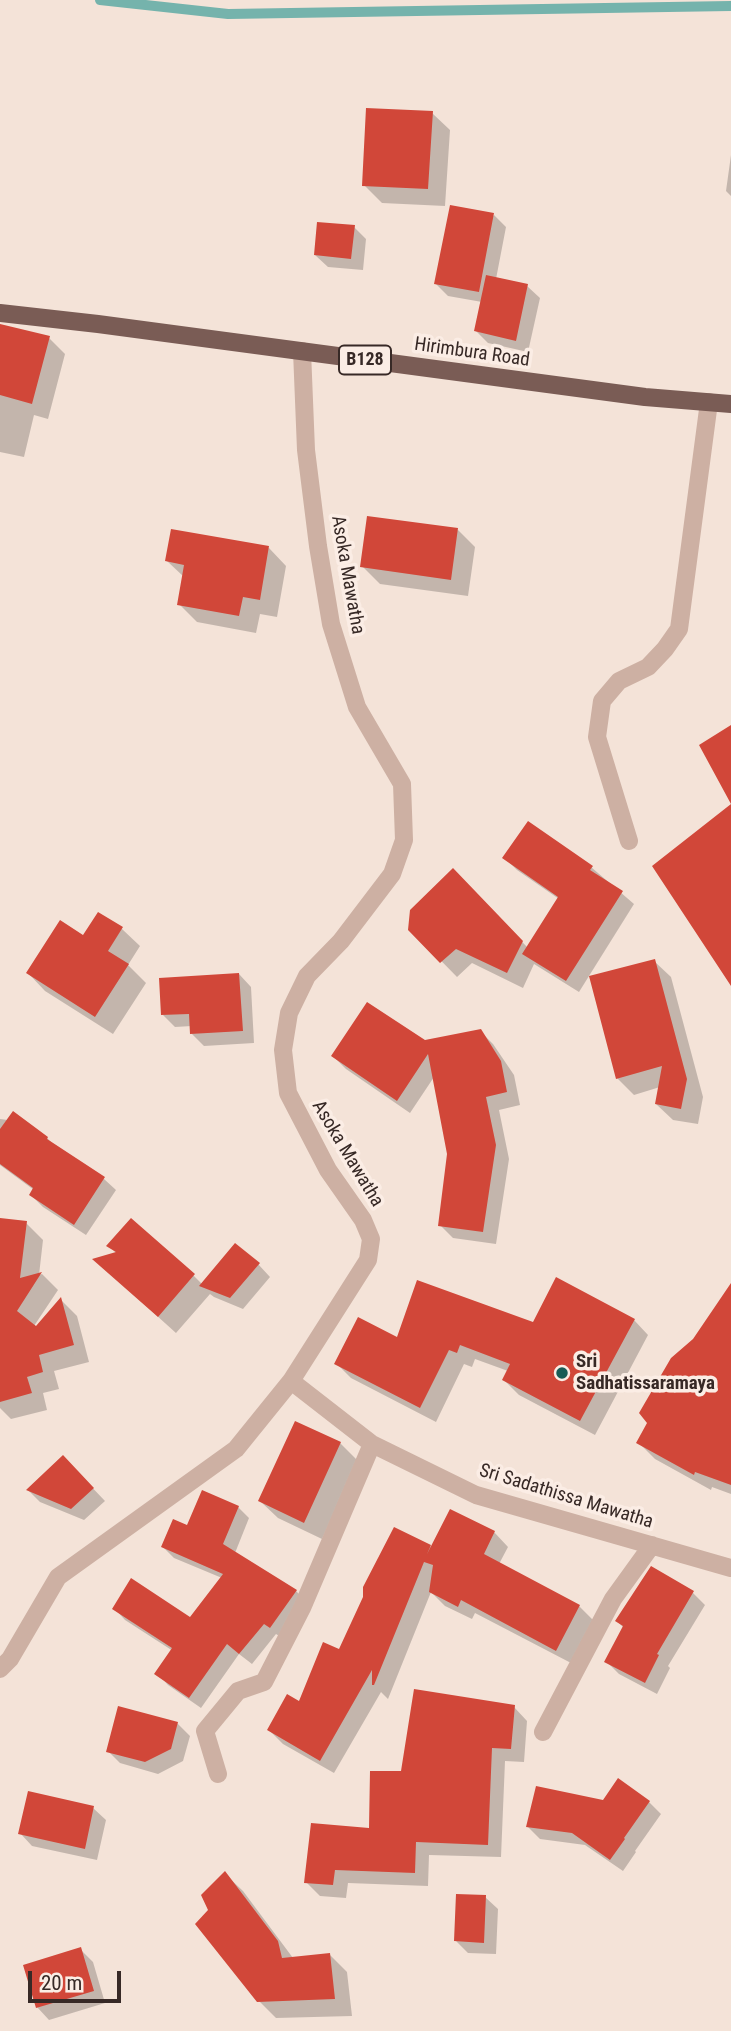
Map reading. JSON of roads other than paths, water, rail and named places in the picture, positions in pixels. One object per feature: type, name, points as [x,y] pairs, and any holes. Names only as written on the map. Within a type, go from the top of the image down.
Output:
[{"type":"main road","name":"Hirimbura Road","points":[[0,313],[645,397],[731,404]]},
{"type":"street","name":"Asoka Mawatha","points":[[0,1669],[10,1659],[58,1577],[236,1448],[291,1381],[368,1260],[371,1239],[363,1220],[328,1170],[288,1093],[283,1050],[289,1013],[307,976],[341,941],[392,874],[404,840],[402,784],[357,707],[331,624],[306,450],[302,351]]},
{"type":"street","points":[[629,841],[597,737],[602,701],[619,681],[648,667],[679,629],[709,402]]},
{"type":"street","name":"Sri Sadathissa Mawatha","points":[[291,1381],[372,1444],[476,1495],[731,1568]]},
{"type":"street","points":[[218,1774],[205,1731],[238,1691],[264,1682],[302,1608],[372,1444]]},
{"type":"street","points":[[543,1731],[613,1599],[652,1545]]},
{"type":"waterway","points":[[100,0],[228,14],[731,6]]},
{"type":"place","name":"Sri Sadhatissaramaya","points":[[562,1373]]}]
